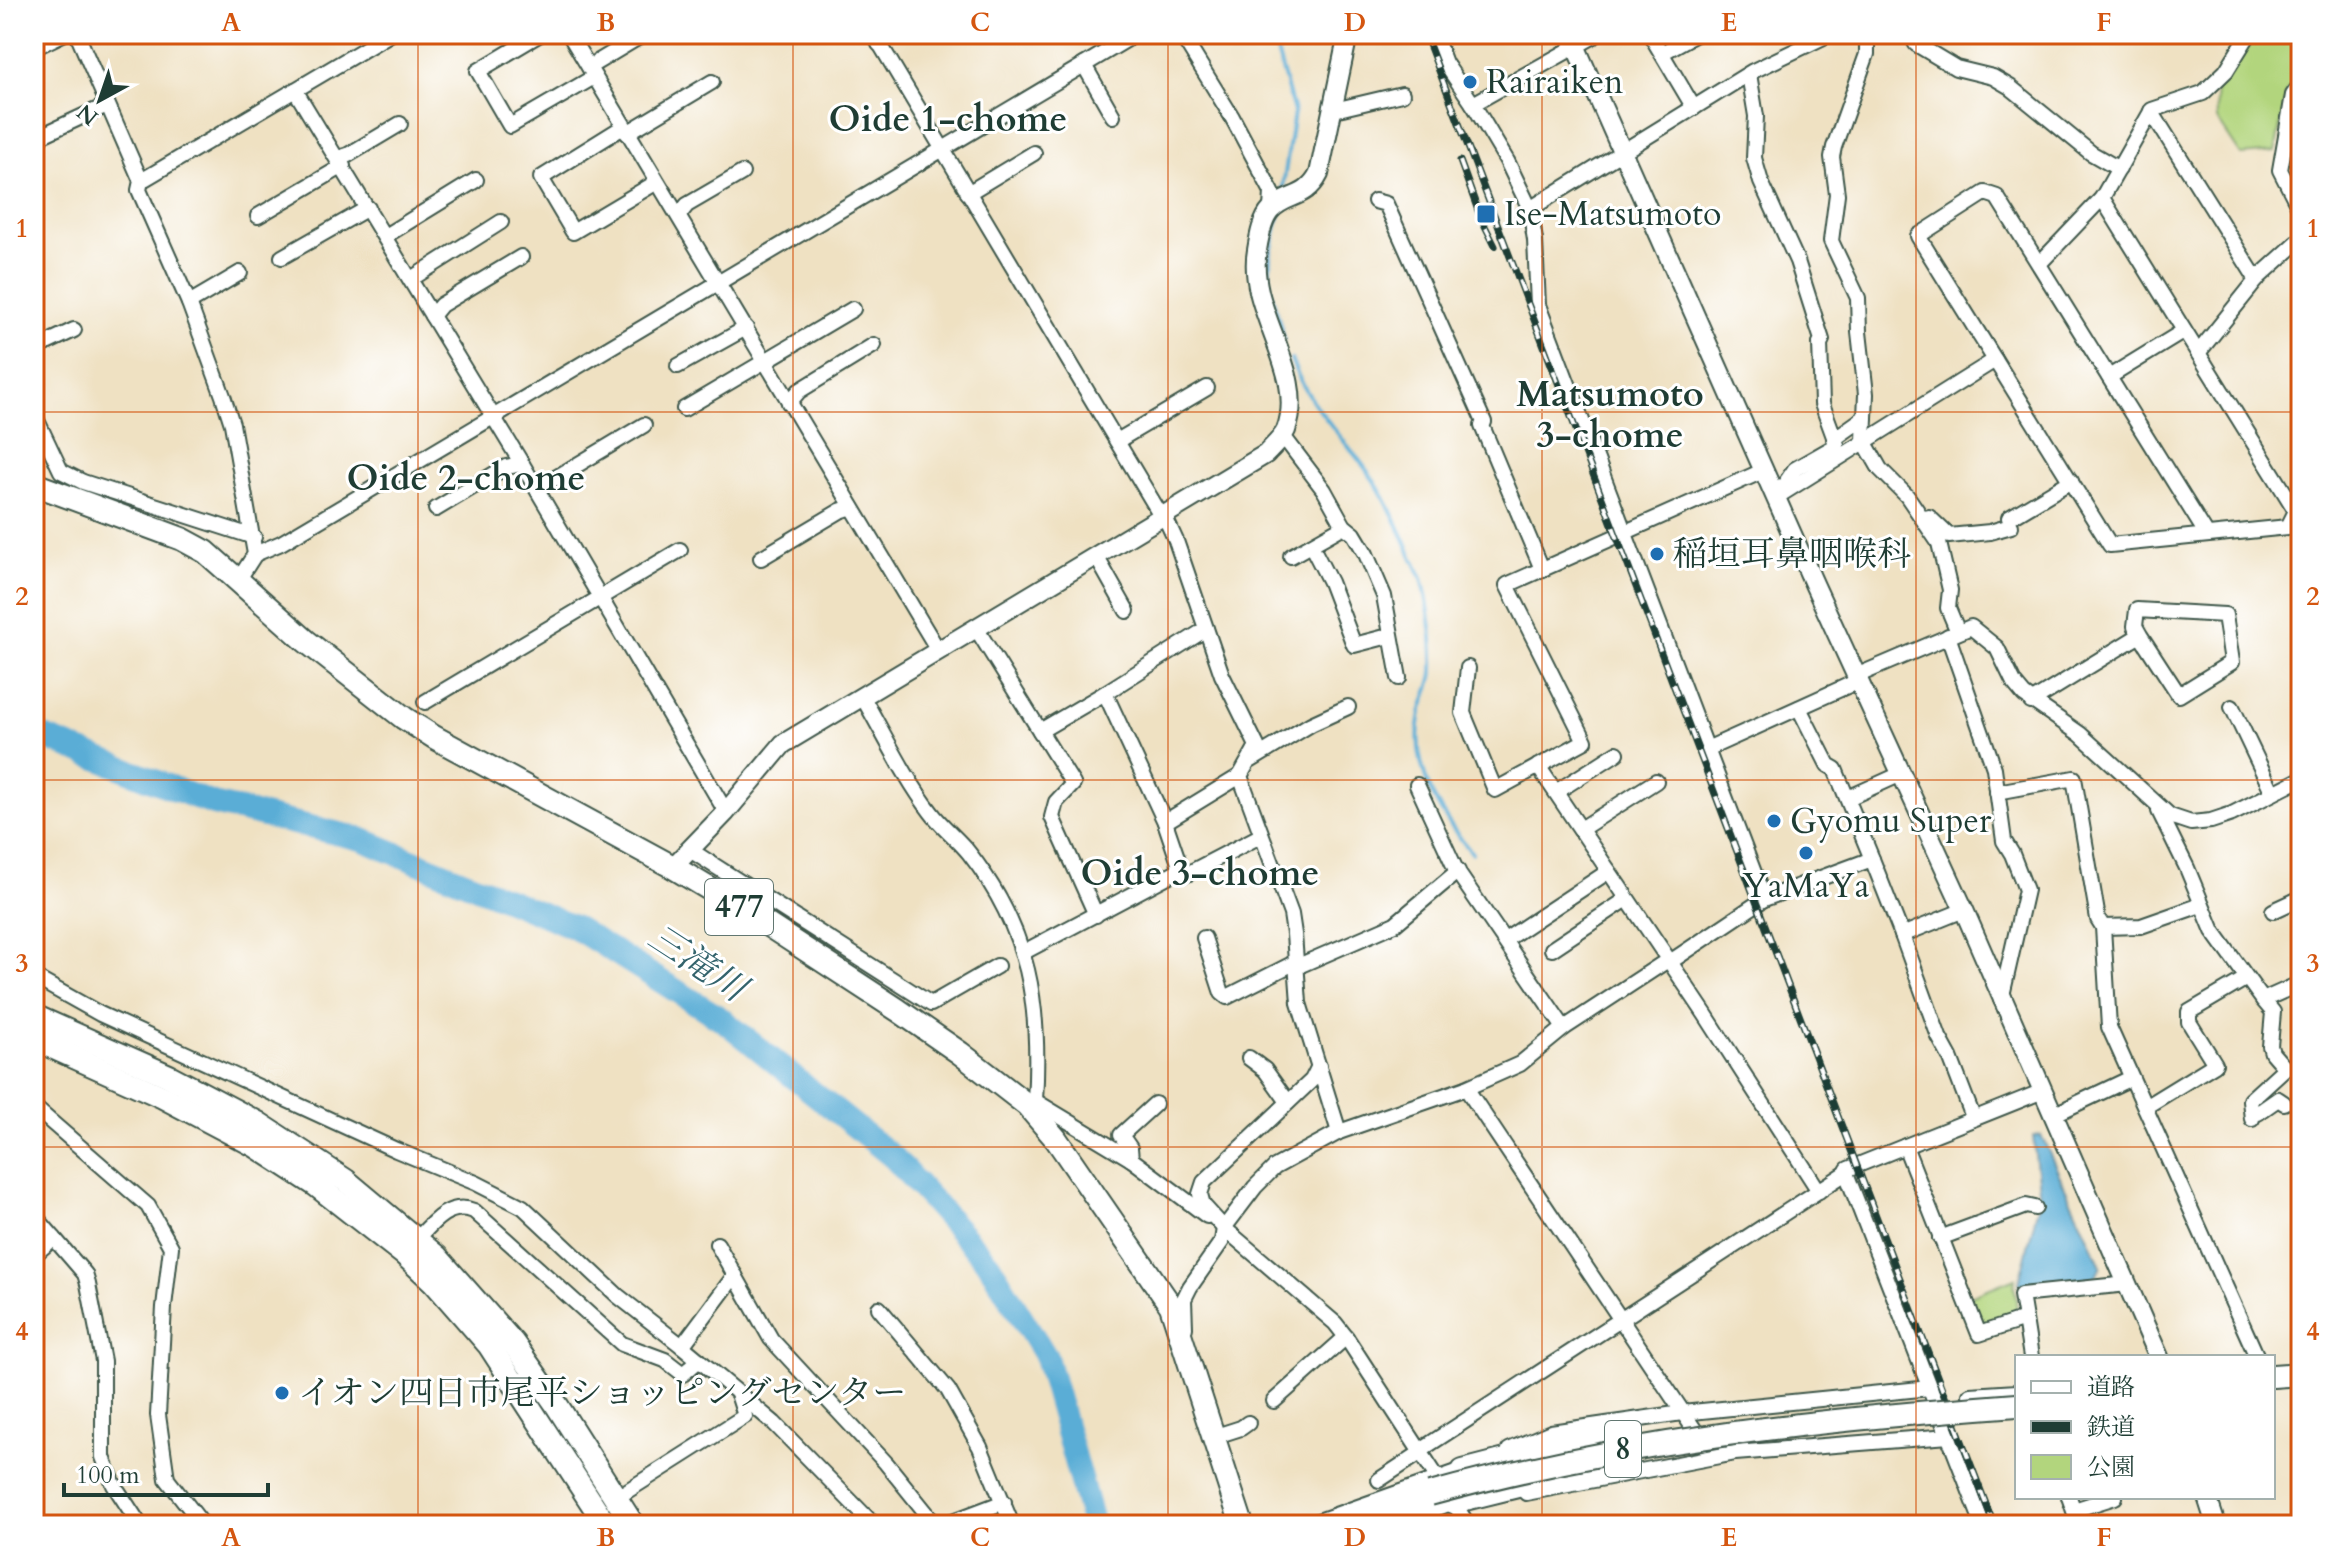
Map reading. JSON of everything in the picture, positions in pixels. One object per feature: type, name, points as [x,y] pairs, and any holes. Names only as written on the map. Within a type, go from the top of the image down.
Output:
[{"type":"main road","name":"477","points":[[34,484],[182,539],[206,552],[306,641],[404,718],[673,867],[751,914],[898,1010],[1031,1103],[1171,1306],[1242,1525]]},
{"type":"main road","points":[[34,1016],[169,1076],[258,1123],[345,1180],[410,1247],[434,1282],[489,1345],[606,1525]]},
{"type":"main road","points":[[34,1039],[163,1097],[256,1146],[410,1247],[450,1269],[513,1343],[633,1525]]},
{"type":"main road","points":[[2275,1376],[2301,1374]]},
{"type":"main road","name":"8","points":[[1339,1525],[1434,1486],[1625,1448],[1819,1421],[2015,1405]]},
{"type":"main road","name":"8","points":[[1463,1471],[1556,1447],[1720,1419],[1819,1421]]},
{"type":"main road","name":"8","points":[[1453,1502],[1620,1461],[1752,1441],[1819,1421]]},
{"type":"street","points":[[34,48],[63,34]]},
{"type":"street","points":[[77,34],[141,181],[139,190],[189,303],[232,424],[255,554]]},
{"type":"street","points":[[141,181],[390,34]]},
{"type":"street","points":[[540,34],[478,71],[510,126],[644,34]]},
{"type":"street","points":[[569,34],[938,650]]},
{"type":"street","points":[[895,34],[876,39],[1176,541],[1222,675],[1257,746],[1243,770],[1260,836],[1291,914],[1299,1003],[1339,1132]]},
{"type":"street","points":[[239,579],[255,554],[281,543],[1136,34]]},
{"type":"street","points":[[1181,34],[1232,117],[1277,206]]},
{"type":"street","points":[[673,867],[726,812],[783,744],[1266,454],[1283,436],[1291,409],[1290,388],[1263,305],[1256,254],[1262,229],[1277,206],[1312,187],[1319,174],[1348,34]]},
{"type":"street","points":[[1434,34],[1445,63],[1507,161],[1530,209],[1535,240],[1538,305],[1764,899]]},
{"type":"street","points":[[1473,104],[1573,40],[1598,34]]},
{"type":"street","points":[[1650,34],[1694,108]]},
{"type":"street","points":[[1662,53],[1696,34]]},
{"type":"street","points":[[1867,34],[1867,54],[1832,157],[1837,194],[1831,241],[1858,298],[1867,440],[1880,469],[1907,496],[1939,543],[1950,590],[1948,608],[1953,634],[1994,768],[2004,841],[2026,890],[2001,1000]]},
{"type":"street","points":[[1911,34],[1916,44],[1956,68],[1993,77],[2010,87],[2081,146],[2119,169]]},
{"type":"street","points":[[2039,264],[2102,198],[2151,111],[2203,93],[2226,71],[2249,34]]},
{"type":"street","points":[[1530,209],[1749,74],[1827,35]]},
{"type":"street","points":[[1573,40],[1857,678],[1964,910],[2158,1355]]},
{"type":"street","points":[[1084,65],[1113,116]]},
{"type":"street","points":[[1749,74],[1756,116],[1754,158],[1764,192],[1797,261],[1822,340],[1822,404],[1837,445],[1795,469],[1776,497]]},
{"type":"street","points":[[657,182],[573,232],[541,178],[712,82]]},
{"type":"street","points":[[2301,84],[2293,95],[2280,170],[2301,211]]},
{"type":"street","points":[[295,90],[537,489],[726,812]]},
{"type":"street","points":[[1334,110],[1402,94]]},
{"type":"street","points":[[34,139],[107,105]]},
{"type":"street","points":[[2151,111],[2257,280]]},
{"type":"street","points":[[258,216],[400,124]]},
{"type":"street","points":[[968,193],[1034,153]]},
{"type":"street","points":[[679,215],[687,205],[742,173]]},
{"type":"street","points":[[385,236],[476,180]]},
{"type":"street","points":[[2102,198],[2296,511],[2288,527],[2110,545],[1918,236],[1985,193],[1997,197],[2207,535]]},
{"type":"street","points":[[1375,201],[1386,204],[1484,422],[1482,426],[1542,569]]},
{"type":"street","points":[[282,257],[368,208]]},
{"type":"street","points":[[411,279],[501,222]]},
{"type":"street","points":[[2198,353],[2257,280],[2301,239]]},
{"type":"street","points":[[432,316],[441,305],[521,257]]},
{"type":"street","points":[[189,303],[240,273]]},
{"type":"street","points":[[684,409],[853,309]]},
{"type":"street","points":[[678,366],[746,328]]},
{"type":"street","points":[[34,349],[74,330]]},
{"type":"street","points":[[2109,377],[2184,331]]},
{"type":"street","points":[[789,403],[799,391],[874,345]]},
{"type":"street","points":[[1776,497],[1995,360]]},
{"type":"street","points":[[1117,441],[1207,388]]},
{"type":"street","points":[[34,414],[61,471],[83,482],[254,537]]},
{"type":"street","points":[[1834,439],[1865,417]]},
{"type":"street","points":[[537,489],[644,425]]},
{"type":"street","points":[[1283,436],[1324,490],[1344,526],[1354,534],[1379,583],[1399,678]]},
{"type":"street","points":[[1867,440],[1949,536],[1990,532],[2071,481]]},
{"type":"street","points":[[436,509],[506,467],[522,464]]},
{"type":"street","points":[[1468,668],[1463,713],[1495,790],[1585,741],[1507,585],[1765,470]]},
{"type":"street","points":[[761,558],[852,507]]},
{"type":"street","points":[[1291,556],[1344,526]]},
{"type":"street","points":[[1311,545],[1334,592],[1354,645],[1389,636]]},
{"type":"street","points":[[425,702],[680,550]]},
{"type":"street","points":[[1096,556],[1127,611]]},
{"type":"street","points":[[2137,610],[2225,615],[2232,662],[2179,695],[2140,635],[2135,626],[2137,610]]},
{"type":"street","points":[[1707,749],[1971,627],[1997,648],[2014,683],[2031,702],[2080,734],[2170,816],[2200,823],[2232,814],[2301,779]]},
{"type":"street","points":[[976,628],[1073,784],[1056,802],[1052,817],[1096,915]]},
{"type":"street","points":[[1040,731],[1206,629]]},
{"type":"street","points":[[2031,702],[2140,635]]},
{"type":"street","points":[[1105,693],[1165,822],[1182,875],[1260,836]]},
{"type":"street","points":[[862,696],[931,812],[984,873],[1024,952],[1037,1024],[1031,1103],[1131,1159],[1224,1228],[1335,1323],[1419,1452],[1434,1486],[1453,1502],[1468,1525]]},
{"type":"street","points":[[1165,822],[1311,724],[1348,707]]},
{"type":"street","points":[[2232,707],[2273,793]]},
{"type":"street","points":[[1799,708],[1828,765],[1835,769],[1848,798],[1939,1037],[1973,1117]]},
{"type":"street","points":[[1556,792],[1617,753]]},
{"type":"street","points":[[1538,766],[1819,1191]]},
{"type":"street","points":[[1848,798],[1901,774]]},
{"type":"street","points":[[1997,792],[2074,778],[2098,919],[2103,927],[2109,1027],[2256,1355]]},
{"type":"street","points":[[1581,829],[1656,781]]},
{"type":"street","points":[[1417,785],[1458,871],[1564,1028]]},
{"type":"street","points":[[2155,804],[2168,825],[2213,931],[2245,979],[2273,1012],[2270,1046],[2285,1068],[2250,1100],[2252,1116],[2278,1099],[2284,1103]]},
{"type":"street","points":[[690,850],[931,1004],[997,966]]},
{"type":"street","points":[[1186,1354],[1184,1299],[1222,1241],[1224,1228],[1255,1187],[1275,1167],[1339,1132],[1466,1088],[1520,1064],[1564,1028],[1764,899],[1872,859]]},
{"type":"street","points":[[1024,952],[1181,869]]},
{"type":"street","points":[[1204,938],[1222,993],[1227,997],[1395,924],[1458,871]]},
{"type":"street","points":[[1505,940],[1609,871]]},
{"type":"street","points":[[2273,911],[2301,898]]},
{"type":"street","points":[[1552,949],[1627,899]]},
{"type":"street","points":[[2103,927],[2141,926],[2201,905]]},
{"type":"street","points":[[1902,935],[1964,910]]},
{"type":"street","points":[[34,977],[100,1014],[523,1207],[618,1296],[699,1360],[818,1465],[874,1525]]},
{"type":"street","points":[[2145,1107],[2215,1064],[2189,1022],[2189,1012],[2245,979]]},
{"type":"street","points":[[2263,1000],[2301,983]]},
{"type":"street","points":[[1249,1058],[1265,1070],[1288,1102]]},
{"type":"street","points":[[1224,1228],[1203,1205],[1200,1194],[1204,1182],[1312,1080],[1319,1066]]},
{"type":"street","points":[[2053,1115],[2131,1078]]},
{"type":"street","points":[[1466,1088],[1713,1458]]},
{"type":"street","points":[[1379,1480],[1857,1164],[2043,1091]]},
{"type":"street","points":[[1131,1159],[1130,1148],[1121,1135],[1155,1104]]},
{"type":"street","points":[[34,1107],[148,1206],[171,1247],[158,1415],[167,1479],[203,1525]]},
{"type":"street","points":[[1905,1146],[1979,1334],[2025,1319]]},
{"type":"street","points":[[1846,1173],[1983,1525]]},
{"type":"street","points":[[1940,1238],[2026,1206],[2035,1208]]},
{"type":"street","points":[[410,1247],[450,1209],[466,1207],[622,1344],[665,1360],[683,1374],[699,1360]]},
{"type":"street","points":[[34,1215],[85,1274],[103,1361],[103,1457],[114,1485],[140,1525]]},
{"type":"street","points":[[34,1255],[54,1238]]},
{"type":"street","points":[[717,1244],[771,1339],[886,1463],[936,1525]]},
{"type":"street","points":[[682,1346],[735,1275]]},
{"type":"street","points":[[2031,1355],[2021,1295],[2128,1284]]},
{"type":"street","points":[[879,1308],[948,1390],[980,1447],[1012,1525]]},
{"type":"street","points":[[1274,1401],[1346,1337]]},
{"type":"street","points":[[1307,1525],[1434,1486],[1551,1432],[1682,1413],[1930,1388]]},
{"type":"street","points":[[1970,1395],[2015,1392]]},
{"type":"street","points":[[616,1498],[745,1416],[738,1394]]},
{"type":"street","points":[[1839,1398],[1844,1445]]},
{"type":"street","points":[[1213,1437],[1248,1423]]},
{"type":"street","points":[[1498,1491],[1539,1492],[1713,1458],[1804,1446],[1949,1436]]},
{"type":"street","points":[[2079,1525],[2071,1504],[2102,1499]]},
{"type":"street","points":[[2208,1499],[2216,1525]]},
{"type":"street","points":[[943,1525],[1004,1502]]},
{"type":"street","points":[[1391,1525],[1453,1502]]},
{"type":"green space","points":[[2255,34],[2301,34],[2301,75],[2287,91],[2275,152],[2241,155],[2217,119],[2216,89]]},
{"type":"green space","points":[[2015,1278],[2015,1316],[1989,1324],[1980,1321],[1970,1296]]},
{"type":"water","points":[[2041,1135],[2101,1266],[2094,1279],[2024,1287],[2019,1283],[2040,1198],[2033,1136]]},
{"type":"waterway","points":[[1272,34],[1294,112],[1282,194]]},
{"type":"waterway","points":[[1280,211],[1270,257],[1269,286],[1284,339]]},
{"type":"waterway","points":[[1291,359],[1315,405],[1376,484],[1422,578],[1433,649],[1433,671],[1420,718],[1420,755],[1424,773],[1440,808],[1472,853]]},
{"type":"waterway","name":"三滝川","points":[[34,733],[213,804],[361,839],[576,928],[723,1020],[894,1158],[989,1264],[1046,1357],[1093,1525]]},
{"type":"railway","points":[[1425,34],[1994,1525]]},
{"type":"railway","points":[[1460,161],[1480,216],[1495,246]]},
{"type":"place","name":"Rairaiken","points":[[1470,82]]},
{"type":"place","name":"Ise-Matsumoto","points":[[1486,214]]},
{"type":"place","name":"稲垣耳鼻咽喉科","points":[[1657,554]]},
{"type":"place","name":"Gyomu Super","points":[[1774,821]]},
{"type":"place","name":"YaMaYa","points":[[1806,853]]},
{"type":"place","name":"イオン四日市尾平ショッピングセンター","points":[[282,1393]]},
{"type":"district","name":"Oide 1-chome","points":[[948,119]]},
{"type":"district","name":"Matsumoto 3-chome","points":[[1610,414]]},
{"type":"district","name":"Oide 2-chome","points":[[466,478]]},
{"type":"district","name":"Oide 3-chome","points":[[1200,873]]}]
